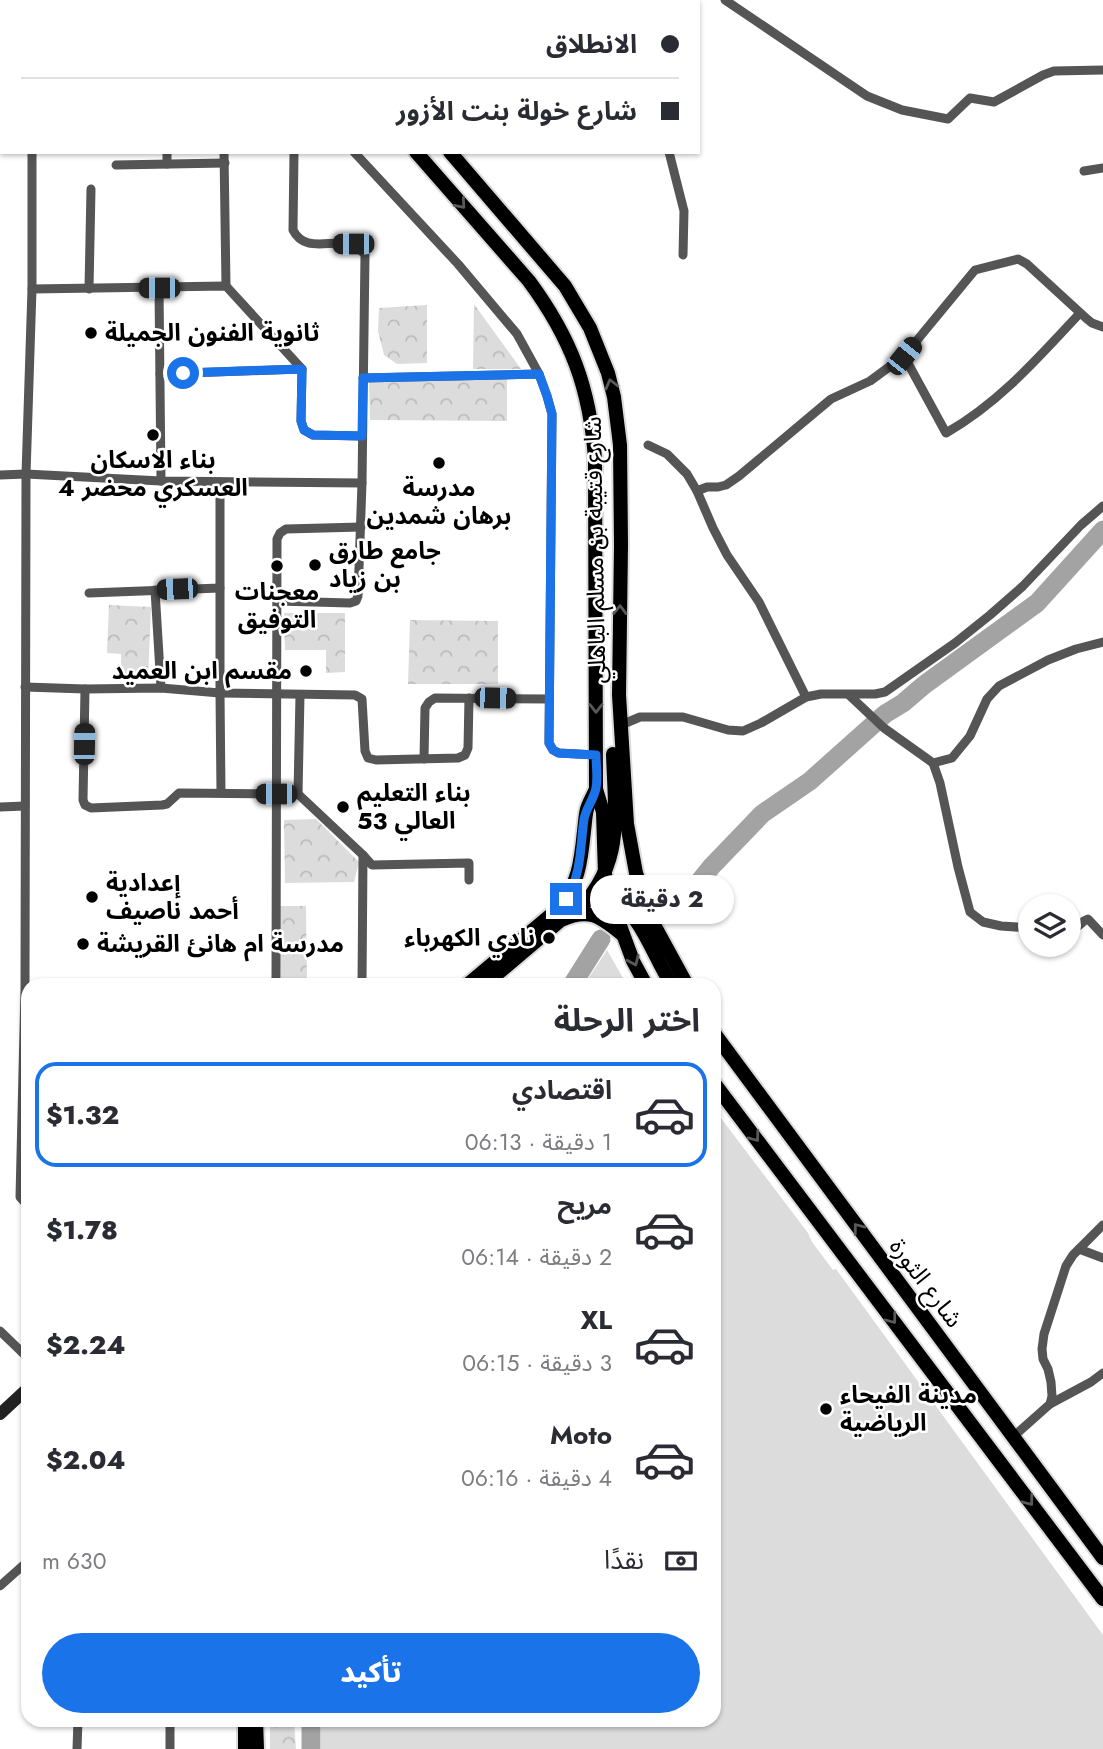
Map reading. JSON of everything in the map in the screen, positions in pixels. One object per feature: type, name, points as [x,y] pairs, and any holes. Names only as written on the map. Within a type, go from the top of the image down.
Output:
[{"type":"main road","name":"شارع قتيبة بن مسلم الباهلي","points":[[418,154],[529,281],[545,303],[566,339],[589,404],[596,459],[596,789],[603,812],[605,874]]},
{"type":"main road","name":"شارع قتيبة بن مسلم الباهلي","points":[[452,154],[565,286],[590,328],[608,373],[620,445],[619,655],[627,824],[636,873],[652,921],[683,978]]},
{"type":"main road","points":[[573,915],[594,893],[611,858],[614,841],[613,710],[619,655]]},
{"type":"main road","points":[[475,978],[558,909],[574,887],[587,806],[596,789]]},
{"type":"main road","points":[[605,874],[609,896],[633,961],[642,978]]},
{"type":"main road","points":[[566,899],[594,893],[618,901],[633,916],[668,978]]},
{"type":"main road","points":[[492,978],[561,920],[573,915],[592,914],[601,917],[625,936]]},
{"type":"main road","name":"شارع الثورة","points":[[721,1044],[1103,1558]]},
{"type":"main road","name":"شارع الثورة","points":[[721,1092],[1103,1599]]},
{"type":"main road","points":[[0,1414],[21,1394]]},
{"type":"main road","points":[[245,1727],[245,1749]]},
{"type":"main road","points":[[256,1727],[257,1749]]},
{"type":"street","points":[[725,0],[867,96],[902,110],[937,117],[948,119],[970,98],[993,102],[1054,71],[1103,70]]},
{"type":"street","points":[[26,978],[26,474],[32,289],[32,154]]},
{"type":"street","points":[[167,154],[167,164]]},
{"type":"street","points":[[224,154],[226,286],[302,369],[301,421],[304,430],[313,435],[362,436]]},
{"type":"street","points":[[277,601],[350,603],[356,601],[358,596],[365,255],[353,244],[306,244],[298,239],[293,230],[294,154]]},
{"type":"street","points":[[356,154],[458,264],[509,324],[539,374],[552,414],[549,743],[558,753],[596,755]]},
{"type":"street","points":[[670,154],[684,211],[683,255]]},
{"type":"street","points":[[117,164],[225,163]]},
{"type":"street","points":[[1084,172],[1103,168]]},
{"type":"street","points":[[89,289],[91,189]]},
{"type":"street","points":[[697,491],[726,485],[831,399],[870,381],[904,356],[975,270],[1018,259],[1027,264],[1092,323],[1103,327]]},
{"type":"street","points":[[32,289],[226,286]]},
{"type":"street","points":[[159,288],[161,481]]},
{"type":"street","points":[[904,356],[946,433],[968,421],[1031,367],[1080,313]]},
{"type":"street","points":[[160,374],[302,369]]},
{"type":"street","points":[[363,378],[539,374]]},
{"type":"street","points":[[648,445],[667,454],[687,474],[727,555],[759,602],[806,697]]},
{"type":"street","points":[[0,475],[161,481],[362,483]]},
{"type":"street","points":[[220,482],[221,793]]},
{"type":"street","points":[[621,725],[640,717],[683,717],[728,730],[743,731],[806,697],[885,692],[956,643],[1023,586],[1081,525],[1103,506]]},
{"type":"street","points":[[275,978],[277,539],[280,533],[286,530],[360,527]]},
{"type":"street","points":[[89,593],[220,588]]},
{"type":"street","points":[[155,590],[161,688]]},
{"type":"street","points":[[933,762],[952,758],[970,736],[987,699],[999,686],[1048,660],[1103,642]]},
{"type":"street","points":[[25,687],[161,688],[220,693],[355,695],[362,699],[365,751],[368,758],[376,761],[458,758],[464,755],[468,748],[469,698]]},
{"type":"street","points":[[85,689],[83,800],[85,805],[91,808],[162,806],[179,793],[298,794],[372,865],[469,863],[469,880]]},
{"type":"street","points":[[298,794],[300,695]]},
{"type":"street","points":[[849,695],[884,728],[933,762],[970,912],[983,922],[1018,927]]},
{"type":"street","points":[[424,759],[425,708],[435,698],[549,699]]},
{"type":"street","points":[[0,807],[25,806]]},
{"type":"street","points":[[362,978],[363,855]]},
{"type":"street","points":[[1081,923],[1088,919],[1103,934]]},
{"type":"street","points":[[21,1162],[21,1198]]},
{"type":"street","points":[[1049,1404],[1052,1396],[1051,1382],[1043,1359],[1043,1341],[1066,1266],[1073,1255],[1103,1225]]},
{"type":"street","points":[[1079,1249],[1103,1258]]},
{"type":"street","points":[[0,1331],[21,1351]]},
{"type":"street","points":[[1013,1437],[1049,1404],[1103,1373]]},
{"type":"street","points":[[0,1586],[21,1567]]},
{"type":"street","points":[[77,1749],[78,1727]]},
{"type":"street","points":[[170,1727],[170,1749]]},
{"type":"green space","points":[[474,304],[521,369],[473,369]]},
{"type":"green space","points":[[427,305],[427,363],[397,364],[384,355],[378,331],[379,308]]},
{"type":"green space","points":[[507,378],[507,421],[370,420],[369,380]]},
{"type":"green space","points":[[109,605],[151,607],[148,679],[121,678],[121,654],[107,653]]},
{"type":"green space","points":[[284,613],[345,613],[345,672],[326,673],[326,650],[285,650]]},
{"type":"green space","points":[[410,620],[498,621],[498,684],[408,684]]},
{"type":"green space","points":[[316,819],[359,862],[354,882],[285,883],[284,820]]},
{"type":"green space","points":[[280,906],[306,906],[307,978],[281,978]]},
{"type":"green space","points":[[607,950],[623,978],[589,978]]},
{"type":"green space","name":"مدينة الفيحاء الرياضية","points":[[721,1118],[833,1270],[836,1269],[1103,1635],[1103,1749],[321,1749],[321,1727],[721,1727]]},
{"type":"green space","points":[[270,1727],[294,1727],[296,1749],[270,1749]]},
{"type":"waterway","points":[[673,908],[762,814],[810,781],[885,714],[1037,603],[1103,530]]},
{"type":"waterway","points":[[576,978],[601,939]]},
{"type":"waterway","points":[[311,1727],[311,1749]]},
{"type":"place","name":"ثانوية الفنون الجميلة","points":[[91,333]]},
{"type":"place","name":"بناء الاسكان العسكري محضر 4","points":[[153,435]]},
{"type":"place","name":"مدرسة برهان شمدين","points":[[439,463]]},
{"type":"place","name":"جامع طارق بن زياد","points":[[315,565]]},
{"type":"place","name":"معجنات التوفيق","points":[[277,566]]},
{"type":"place","name":"مقسم ابن العميد","points":[[306,671]]},
{"type":"place","name":"بناء التعليم العالي 53","points":[[343,807]]},
{"type":"place","name":"إعدادية أحمد ناصيف","points":[[92,897]]},
{"type":"place","name":"نادي الكهرباء","points":[[549,938]]},
{"type":"place","name":"مدرسة ام هانئ القريشة","points":[[83,944]]},
{"type":"place","name":"مدينة الفيحاء الرياضية","points":[[826,1409]]},
{"type":"route","points":[[183,373],[302,369],[301,421],[304,430],[313,435],[362,436],[363,378],[539,374],[552,414],[549,743],[558,753],[596,755],[596,789],[587,806],[584,820],[578,874],[566,899]]}]
